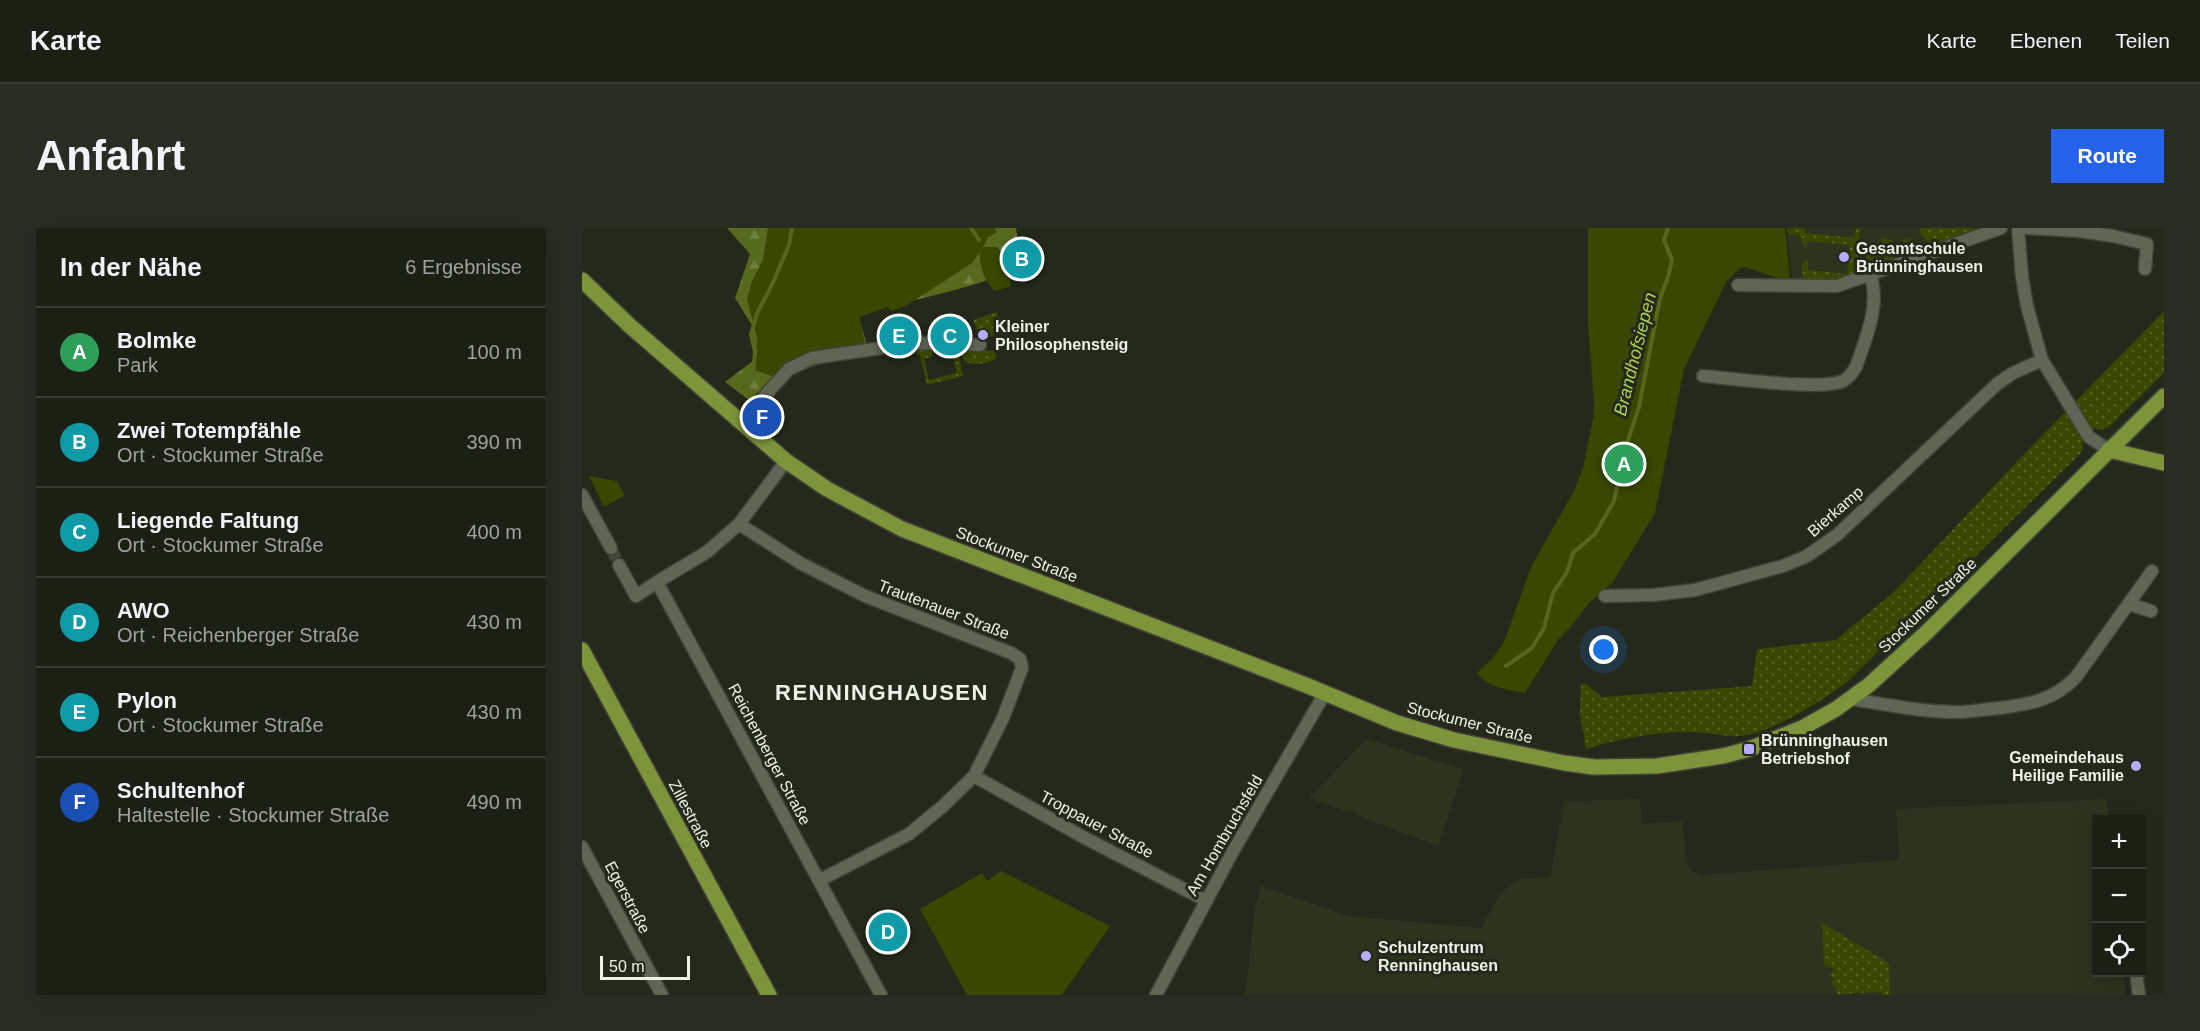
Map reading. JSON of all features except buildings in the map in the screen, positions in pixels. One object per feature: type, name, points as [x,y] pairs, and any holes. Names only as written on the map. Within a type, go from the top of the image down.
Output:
[{"type":"main road","name":"Stockumer Straße","points":[[582,280],[630,326],[786,460],[827,489],[902,529],[1325,693],[1396,723],[1454,740],[1564,763],[1606,767],[1657,766],[1698,761],[1749,748],[1802,728],[1852,699],[1927,632],[2164,396]]},
{"type":"main road","points":[[2109,450],[2164,463]]},
{"type":"main road","name":"Zillestraße","points":[[582,650],[769,995]]},
{"type":"street","points":[[1738,285],[1832,286],[2001,228]]},
{"type":"street","points":[[2019,228],[2022,276],[2027,306],[2042,360],[2089,437],[2109,450]]},
{"type":"street","points":[[2027,228],[2079,231],[2147,244],[2145,269]]},
{"type":"street","points":[[1702,376],[1805,384],[1843,381],[1856,367],[1874,310],[1873,283],[1870,274]]},
{"type":"street","points":[[741,422],[789,369],[812,358],[916,343],[980,345]]},
{"type":"street","name":"Bierkamp","points":[[1605,596],[1653,595],[1695,590],[1775,569],[1807,556],[1837,535],[1997,384],[2013,373],[2042,360]]},
{"type":"street","points":[[619,565],[636,596],[707,552],[739,524],[786,460]]},
{"type":"street","points":[[582,495],[611,548]]},
{"type":"street","name":"Trautenauer Straße","points":[[739,524],[800,563],[865,596],[1011,653],[1020,659],[1022,668],[1003,718],[974,776],[909,834],[820,880]]},
{"type":"street","points":[[1852,699],[1948,712],[1964,712],[2034,703],[2051,697],[2065,688],[2152,571]]},
{"type":"street","name":"Reichenberger Straße","points":[[657,582],[881,995]]},
{"type":"street","points":[[2129,604],[2151,611]]},
{"type":"street","name":"Am Hombruchsfeld","points":[[1156,995],[1205,900],[1325,693]]},
{"type":"street","name":"Troppauer Straße","points":[[974,776],[1085,838],[1205,900]]},
{"type":"street","name":"Egerstraße","points":[[582,847],[662,995]]},
{"type":"street","points":[[2137,977],[2139,995]]},
{"type":"shaded area","name":"Gesamtschule Brünninghausen","points":[[1787,228],[1976,228],[1838,279],[1792,280]]},
{"type":"shaded area","points":[[1366,739],[1464,769],[1438,846],[1356,815],[1357,813],[1349,810],[1348,812],[1309,798]]},
{"type":"shaded area","points":[[1640,799],[1642,824],[1683,821],[1686,861],[1692,871],[1701,875],[1899,860],[1896,809],[2107,799],[2109,815],[2092,815],[2092,977],[2124,977],[2126,995],[1245,995],[1255,908],[1261,886],[1349,916],[1481,928],[1495,903],[1507,887],[1515,881],[1550,877],[1564,801]]},
{"type":"green space","points":[[727,228],[1016,228],[1017,269],[958,289],[858,315],[870,355],[826,363],[804,370],[786,381],[761,409],[725,382],[753,361],[753,327],[735,298],[750,254]]},
{"type":"green space","points":[[768,228],[994,228],[997,232],[988,238],[983,247],[997,247],[1017,269],[1017,277],[1010,280],[1011,286],[994,291],[983,272],[980,252],[972,263],[906,306],[891,311],[888,307],[859,317],[865,344],[812,352],[775,377],[754,370],[757,338],[747,299],[752,281],[763,260]]},
{"type":"green space","points":[[1588,228],[1785,228],[1790,279],[1780,279],[1745,267],[1740,268],[1726,282],[1684,369],[1655,513],[1613,582],[1589,603],[1558,640],[1525,693],[1493,685],[1477,673],[1492,659],[1504,642],[1531,567],[1574,491],[1583,468],[1594,403],[1588,323]]},
{"type":"green space","points":[[1787,228],[1805,228],[1805,233],[1854,238],[1856,228],[1860,228],[1858,258],[1860,273],[1835,281],[1805,280],[1802,265],[1806,260],[1808,270],[1847,274],[1850,245],[1807,241],[1806,250],[1799,235],[1788,234]]},
{"type":"green space","points":[[1920,228],[1987,228],[1942,244],[1929,242],[1921,234]]},
{"type":"green space","points":[[1882,238],[1892,240],[1891,246],[1899,247],[1902,239],[1913,240],[1915,253],[1868,270],[1866,242],[1881,244]]},
{"type":"green space","points":[[2164,311],[2164,373],[2109,427],[2100,430],[2095,428],[2082,439],[2083,449],[2080,454],[1848,681],[1797,714],[1753,734],[1735,736],[1678,732],[1651,734],[1586,749],[1580,714],[1581,684],[1586,684],[1602,697],[1752,686],[1757,649],[1836,640],[1895,591]]},
{"type":"green space","points":[[997,312],[1002,330],[981,339],[973,320]]},
{"type":"green space","points":[[915,347],[932,348],[933,356],[924,359],[929,380],[957,373],[952,353],[942,353],[941,349],[958,350],[963,376],[927,385],[920,355],[917,355]]},
{"type":"green space","points":[[964,349],[994,351],[996,359],[980,364],[968,363],[964,361],[962,352]]},
{"type":"green space","points":[[589,476],[617,481],[625,495],[604,507]]},
{"type":"green space","points":[[1001,871],[1110,926],[1062,995],[967,995],[920,909],[982,873],[987,881]]},
{"type":"green space","points":[[1822,923],[1889,963],[1890,995],[1881,995],[1881,992],[1837,994],[1836,987],[1831,984],[1834,979],[1830,976],[1834,969],[1824,964]]},
{"type":"waterway","points":[[744,388],[753,373],[755,352],[751,334],[758,311],[789,245],[792,228]]},
{"type":"waterway","points":[[971,228],[979,240]]},
{"type":"waterway","name":"Brandhofsiepen","points":[[1506,666],[1532,648],[1544,628],[1553,593],[1567,572],[1573,553],[1595,534],[1614,501],[1626,446],[1639,407],[1660,298],[1672,260],[1664,240],[1668,228]]},
{"type":"tunnel","points":[[611,548],[619,565]]},
{"type":"place","name":"Gesamtschule Brünninghausen","points":[[1844,257]]},
{"type":"place","name":"Zwei Totempfähle","points":[[1022,259]]},
{"type":"place","name":"Kleiner Philosophensteig","points":[[983,335]]},
{"type":"place","name":"Pylon","points":[[899,336]]},
{"type":"place","name":"Liegende Faltung","points":[[950,336]]},
{"type":"place","name":"Schultenhof","points":[[762,417]]},
{"type":"place","name":"Bolmke","points":[[1624,464]]},
{"type":"place","name":"Brünninghausen Betriebshof","points":[[1749,749]]},
{"type":"place","name":"Gemeindehaus Heilige Familie","points":[[2136,766]]},
{"type":"place","name":"AWO","points":[[888,932]]},
{"type":"place","name":"Schulzentrum Renninghausen","points":[[1366,956]]},
{"type":"district","name":"RENNINGHAUSEN","points":[[882,692]]}]
